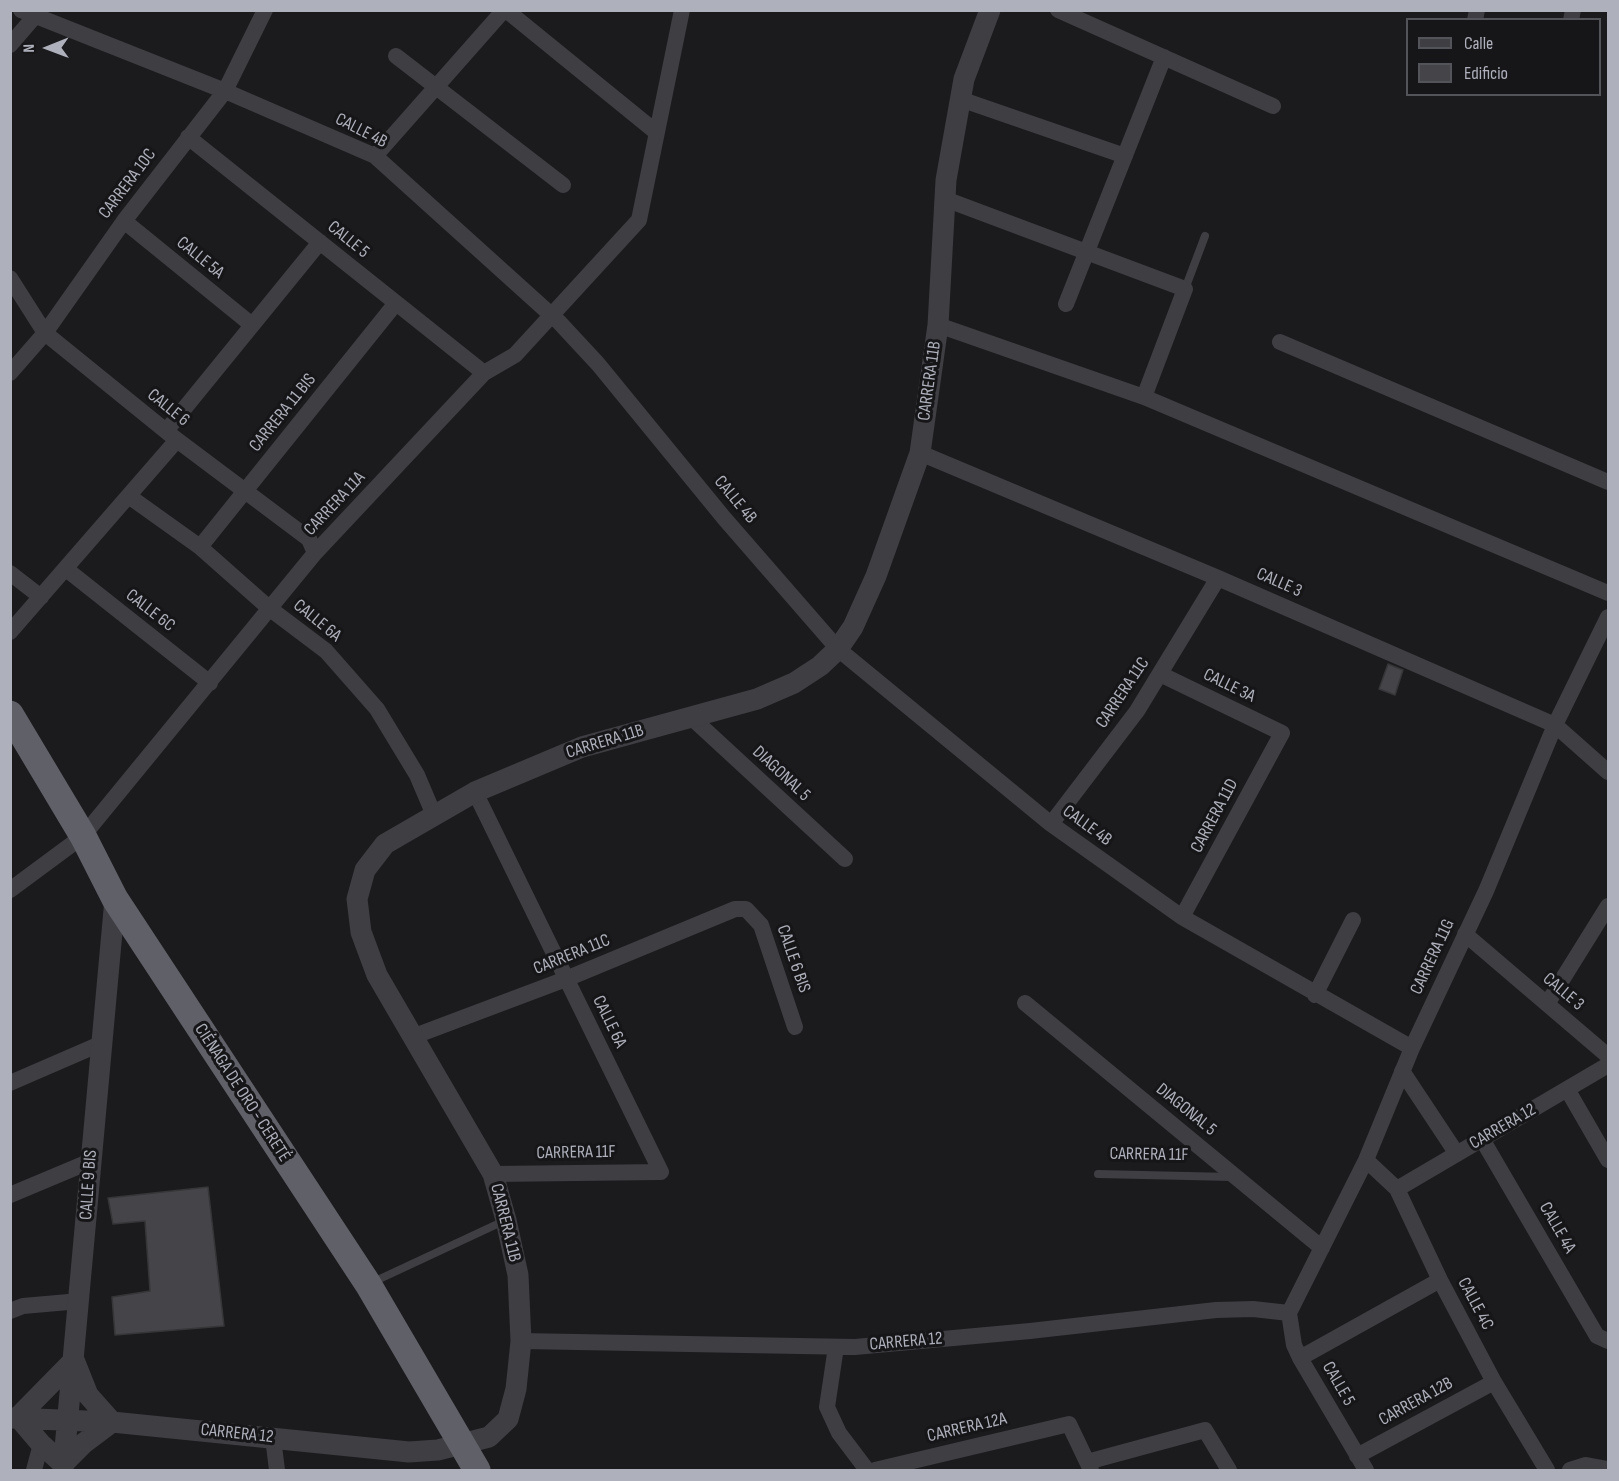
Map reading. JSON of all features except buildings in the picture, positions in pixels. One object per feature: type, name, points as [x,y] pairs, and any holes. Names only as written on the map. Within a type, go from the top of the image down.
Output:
[{"type":"highway","name":"CIÉNAGA DE ORO - CERETÉ","points":[[10,714],[83,836],[115,899],[368,1284],[477,1470]]},
{"type":"street","name":"CARRERA 10C","points":[[10,374],[45,333],[124,221],[225,91],[265,10]]},
{"type":"street","points":[[375,156],[505,10],[656,132]]},
{"type":"street","name":"CARRERA 11B","points":[[463,1445],[489,1437],[508,1419],[516,1389],[521,1341],[518,1275],[493,1174],[377,975],[361,932],[357,899],[365,870],[386,844],[475,792],[582,747],[757,699],[794,683],[820,666],[838,649],[853,627],[876,576],[920,453],[938,324],[945,199],[960,99],[964,79],[990,10]]},
{"type":"street","points":[[1058,10],[1273,106]]},
{"type":"street","name":"CARRERA 11A","points":[[10,890],[83,836],[315,553],[484,373],[515,355],[639,220],[681,11]]},
{"type":"street","name":"CALLE 4B","points":[[28,14],[225,91],[375,156],[552,315],[598,364],[724,518],[838,649],[1051,824],[1182,917],[1315,995],[1412,1048]]},
{"type":"street","points":[[10,45],[28,14]]},
{"type":"street","points":[[396,56],[563,185]]},
{"type":"street","points":[[1066,304],[1164,57]]},
{"type":"street","points":[[960,99],[1125,156]]},
{"type":"street","name":"CALLE 5","points":[[188,137],[484,373]]},
{"type":"street","points":[[945,199],[1185,289],[1144,397]]},
{"type":"street","name":"CALLE 5A","points":[[124,221],[252,325]]},
{"type":"street","points":[[10,632],[130,497],[171,436],[252,325],[320,242]]},
{"type":"street","name":"CALLE 6","points":[[10,278],[45,333],[171,436],[309,539],[315,553]]},
{"type":"street","name":"CARRERA 11 BIS","points":[[200,547],[396,303]]},
{"type":"street","points":[[938,324],[1144,397],[1608,593]]},
{"type":"street","points":[[1280,342],[1608,482]]},
{"type":"street","name":"CALLE 3","points":[[920,453],[1218,578],[1555,725],[1608,772]]},
{"type":"street","name":"CALLE 6A","points":[[130,497],[200,547],[269,608],[326,651],[377,709],[417,775],[434,815]]},
{"type":"street","name":"CALLE 6C","points":[[66,569],[210,683]]},
{"type":"street","points":[[10,573],[41,597]]},
{"type":"street","name":"CARRERA 11C","points":[[1051,824],[1137,711],[1218,578]]},
{"type":"street","name":"CARRERA 11G","points":[[1289,1313],[1366,1160],[1412,1048],[1486,891],[1555,725],[1608,617]]},
{"type":"street","name":"CALLE 3A","points":[[1160,674],[1282,733]]},
{"type":"street","name":"DIAGONAL 5","points":[[691,717],[845,859]]},
{"type":"street","name":"CARRERA 11D","points":[[1182,917],[1282,733]]},
{"type":"street","name":"CALLE 6A","points":[[475,792],[661,1172]]},
{"type":"street","name":"CALLE 9 BIS","points":[[63,1467],[115,899]]},
{"type":"street","points":[[1547,1004],[1608,906]]},
{"type":"street","name":"CARRERA 11C","points":[[412,1037],[567,979],[735,909],[746,909]]},
{"type":"street","name":"CALLE 6 BIS","points":[[746,909],[761,926],[795,1027]]},
{"type":"street","points":[[1315,995],[1353,920]]},
{"type":"street","name":"CALLE 3","points":[[1465,934],[1608,1056]]},
{"type":"street","name":"DIAGONAL 5","points":[[1025,1003],[1322,1248]]},
{"type":"street","points":[[10,1083],[100,1044]]},
{"type":"street","name":"CARRERA 12","points":[[1397,1189],[1608,1065]]},
{"type":"street","points":[[1402,1071],[1457,1154]]},
{"type":"street","points":[[1567,1089],[1608,1160]]},
{"type":"street","name":"CALLE 4A","points":[[1482,1139],[1603,1338]]},
{"type":"street","name":"CALLE 4C","points":[[1366,1160],[1397,1189],[1440,1280],[1494,1382],[1547,1470]]},
{"type":"street","points":[[10,1195],[91,1161]]},
{"type":"street","name":"CARRERA 11F","points":[[493,1174],[661,1172]]},
{"type":"street","points":[[1300,1358],[1440,1280]]},
{"type":"street","points":[[10,1311],[23,1306],[80,1300]]},
{"type":"street","name":"CARRERA 12","points":[[521,1341],[836,1347],[1030,1331],[1216,1310],[1253,1309],[1289,1313]]},
{"type":"street","name":"CALLE 5","points":[[1289,1313],[1294,1345],[1300,1358],[1361,1463]]},
{"type":"street","points":[[836,1347],[827,1407],[839,1433],[867,1470]]},
{"type":"street","points":[[74,1360],[88,1395],[112,1422],[84,1443],[63,1467],[14,1418],[74,1360]]},
{"type":"street","name":"CARRERA 12B","points":[[1361,1463],[1494,1382]]},
{"type":"street","name":"CARRERA 12","points":[[14,1418],[112,1422],[409,1452],[463,1445]]},
{"type":"street","name":"CARRERA 12A","points":[[874,1470],[1069,1424],[1089,1466]]},
{"type":"street","points":[[1089,1466],[1205,1430],[1229,1470]]},
{"type":"street","points":[[273,1437],[277,1470]]},
{"type":"street","points":[[34,1470],[41,1444]]},
{"type":"street","points":[[1570,1470],[1595,1464],[1607,1470]]},
{"type":"lane","points":[[1185,289],[1205,236]]},
{"type":"lane","name":"CARRERA 11F","points":[[1098,1174],[1236,1177]]},
{"type":"lane","points":[[368,1284],[506,1220]]}]
